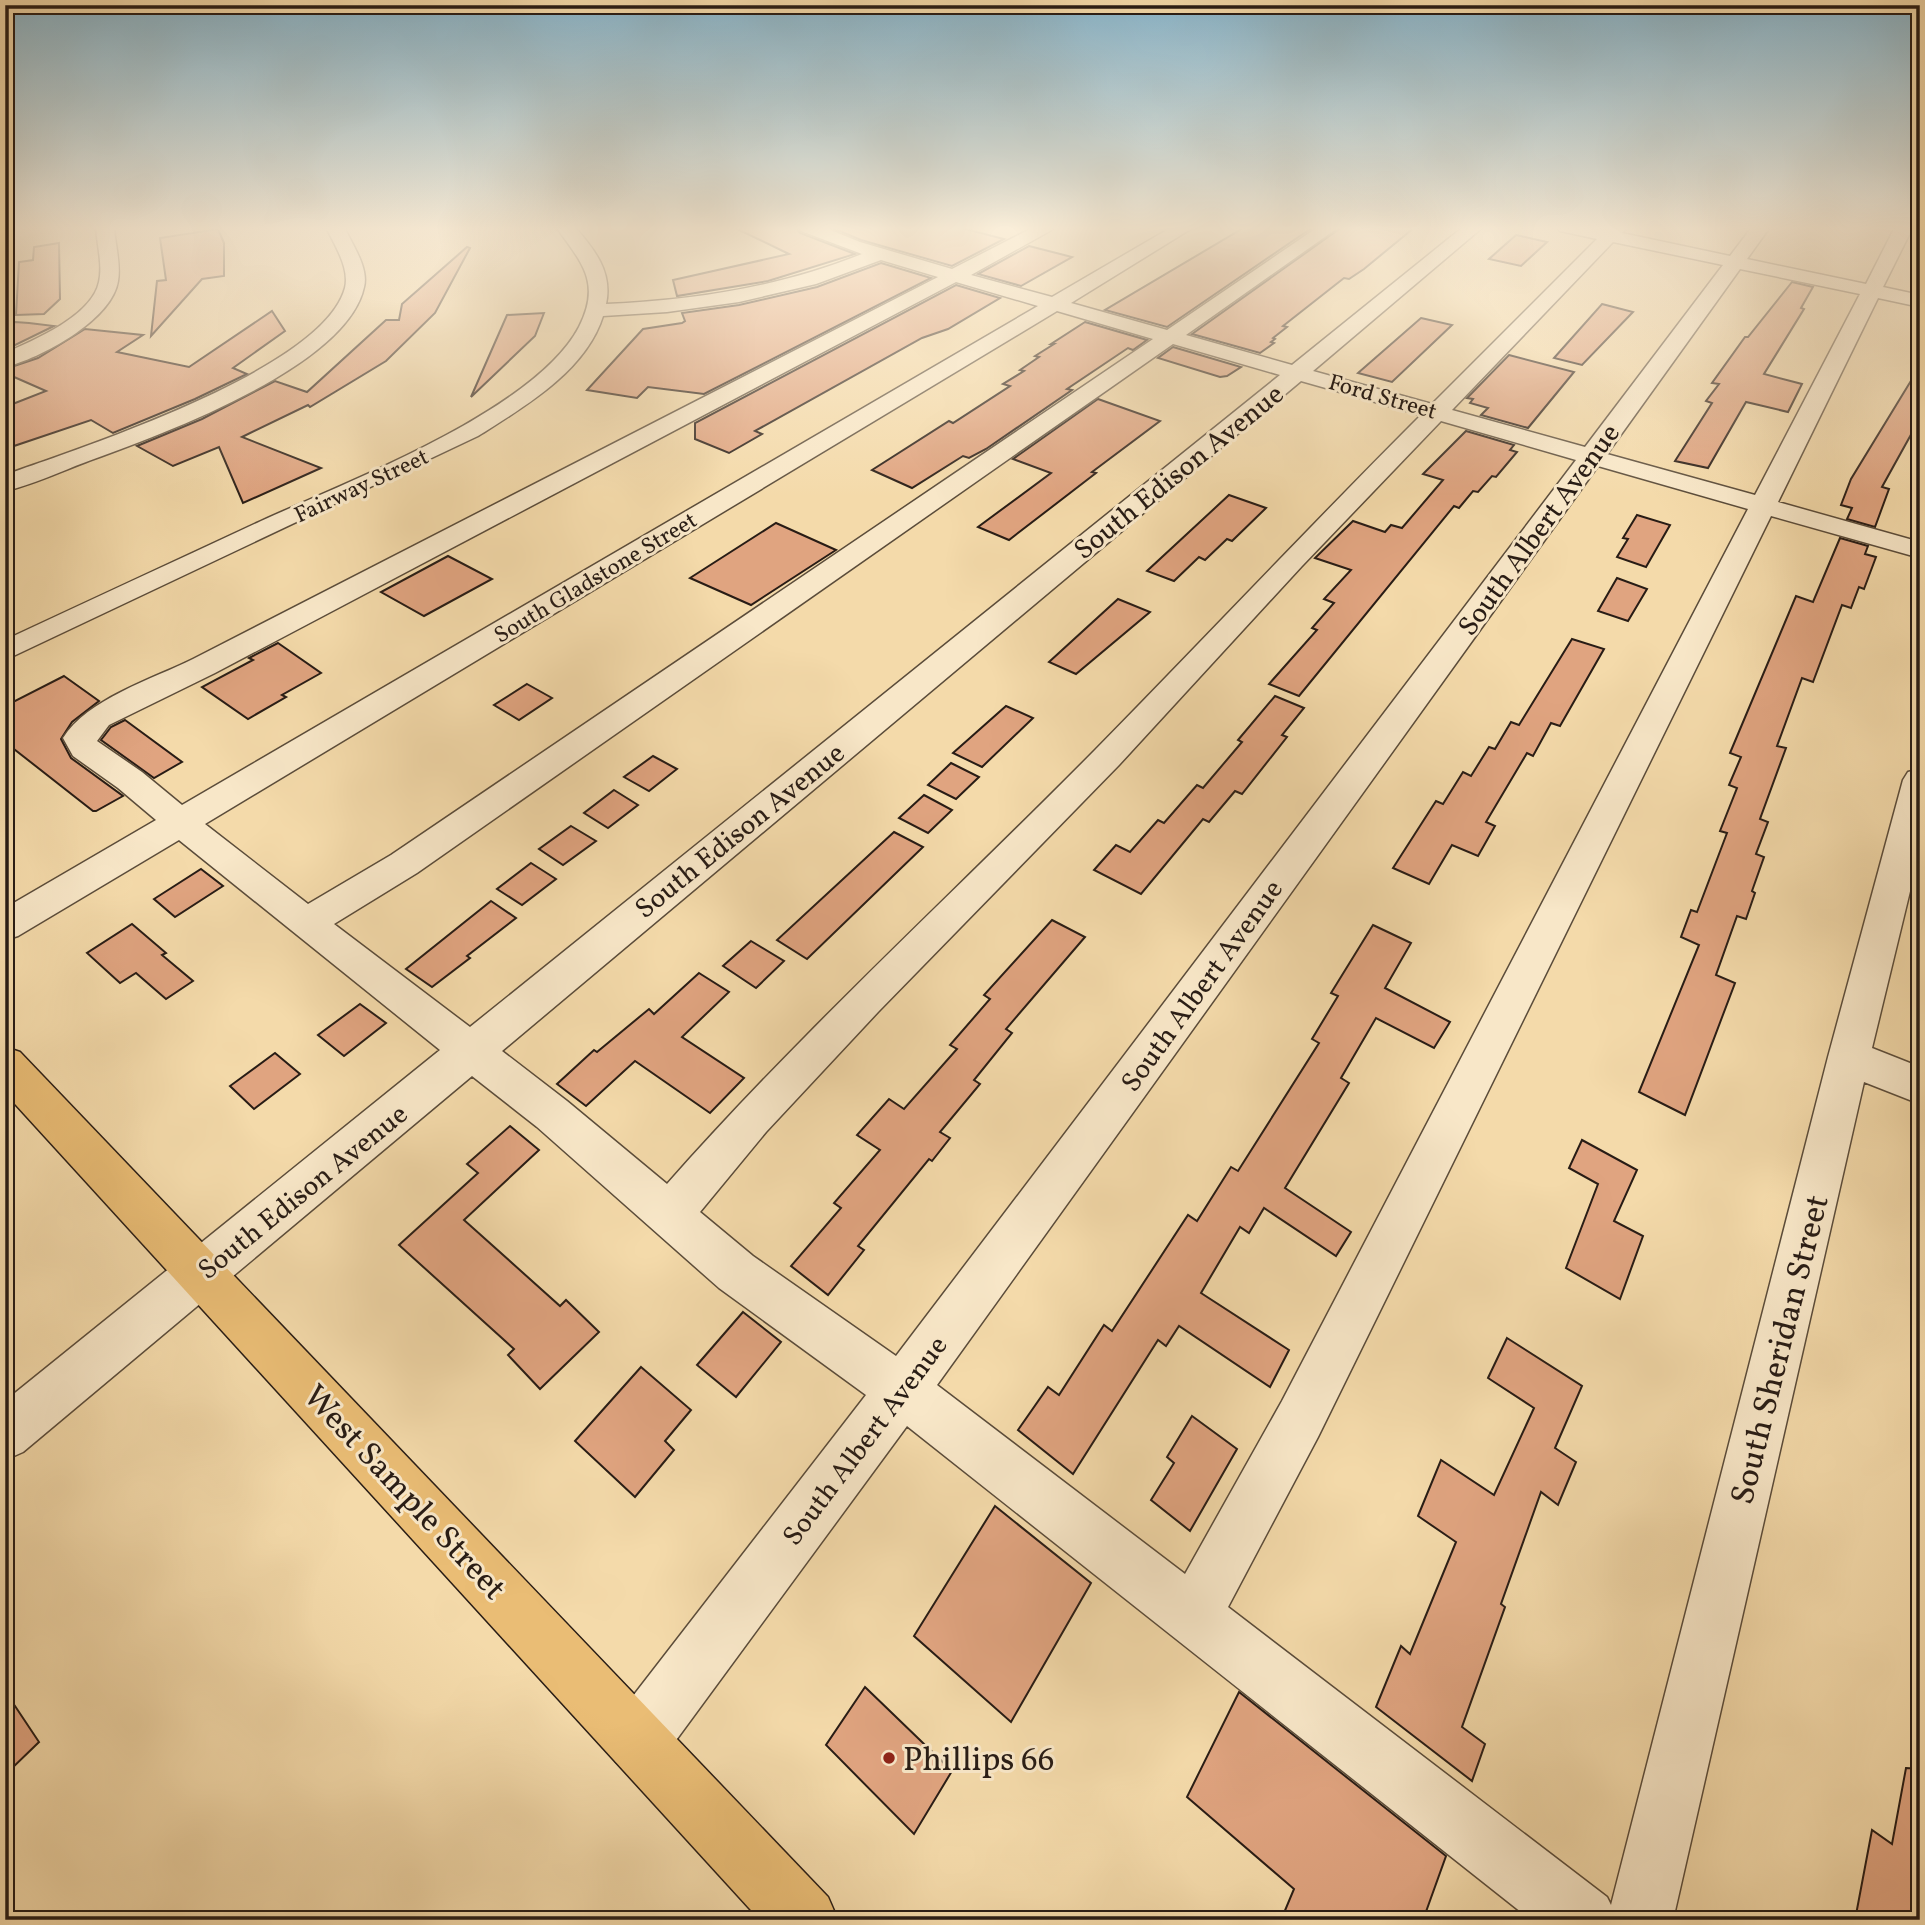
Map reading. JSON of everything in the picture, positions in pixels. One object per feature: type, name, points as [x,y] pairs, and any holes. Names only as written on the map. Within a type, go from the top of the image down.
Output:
[{"type":"main road","name":"West Sample Street","points":[[5,1063],[804,1920]]},
{"type":"street","points":[[5,361],[69,328],[81,317]]},
{"type":"street","points":[[5,484],[215,401],[268,374],[309,347],[340,317]]},
{"type":"street","name":"Fairway Street","points":[[5,651],[377,478],[482,424],[529,392],[566,359],[577,345],[591,317]]},
{"type":"street","points":[[876,317],[89,724],[79,738],[84,748],[181,821],[249,879],[552,1114],[736,1272],[902,1390],[1584,1920]]},
{"type":"street","name":"South Gladstone Street","points":[[5,926],[1033,317]]},
{"type":"street","name":"Ford Street","points":[[1100,317],[1920,550]]},
{"type":"street","points":[[307,923],[404,864],[1200,317]]},
{"type":"street","name":"South Edison Avenue","points":[[5,1434],[1365,317]]},
{"type":"street","points":[[670,1214],[751,1119],[864,1001],[1107,757],[1292,560],[1532,317]]},
{"type":"street","name":"South Albert Avenue","points":[[638,1740],[902,1390],[1695,317]]},
{"type":"street","points":[[1193,1616],[1300,1419],[1860,317]]},
{"type":"street","name":"South Sheridan Street","points":[[1640,1920],[1849,1057],[1920,780]]},
{"type":"street","points":[[1849,1057],[1920,1086]]},
{"type":"building","points":[[153,317],[168,317],[151,336]]},
{"type":"building","points":[[263,317],[276,317],[285,331],[233,368],[247,374],[195,399],[113,433],[91,420],[5,449],[5,407],[46,391],[5,373],[5,369],[38,358],[85,329],[143,335],[117,352],[189,367]]},
{"type":"building","points":[[400,317],[431,317],[386,361],[310,407],[308,405],[242,437],[321,468],[243,503],[219,447],[173,466],[137,446],[202,419],[275,381],[307,392],[386,320],[399,320]]},
{"type":"building","points":[[506,317],[542,317],[535,336],[471,397]]},
{"type":"building","points":[[683,317],[855,317],[704,394],[648,387],[637,398],[587,390],[643,329],[685,321]]},
{"type":"building","points":[[896,317],[968,317],[948,329],[922,338],[755,431],[762,434],[729,453],[695,439],[695,423]]},
{"type":"building","points":[[1130,317],[1182,317],[1167,327]]},
{"type":"building","points":[[1216,317],[1295,317],[1273,338],[1275,339],[1271,342],[1274,343],[1260,353],[1192,334]]},
{"type":"building","points":[[1591,317],[1628,317],[1582,365],[1554,358]]},
{"type":"building","points":[[1764,317],[1799,317],[1764,374],[1802,384],[1788,412],[1746,402],[1708,468],[1675,461],[1712,403],[1706,401],[1719,384],[1712,383],[1745,337],[1748,337]]},
{"type":"building","points":[[1421,318],[1452,325],[1392,382],[1358,373]]},
{"type":"building","points":[[15,322],[54,326],[5,350],[5,331]]},
{"type":"building","points":[[1085,322],[1147,340],[1133,350],[1128,348],[1067,389],[1072,390],[986,449],[969,458],[963,456],[912,488],[872,470],[1010,386],[1003,384],[1024,371],[1020,370],[1039,357],[1035,356]]},
{"type":"building","points":[[1173,347],[1241,367],[1227,376],[1220,377],[1158,358]]},
{"type":"building","points":[[1509,355],[1574,372],[1528,428],[1481,415],[1488,408],[1470,403],[1473,399],[1467,398]]},
{"type":"building","points":[[1920,366],[1920,433],[1913,431],[1882,487],[1889,489],[1875,527],[1847,519],[1852,508],[1841,505],[1851,479]]},
{"type":"building","points":[[1098,399],[1160,421],[1009,540],[978,527],[1051,473],[1013,459]]},
{"type":"building","points":[[1466,431],[1514,445],[1510,450],[1517,452],[1496,477],[1492,476],[1478,492],[1473,491],[1459,508],[1454,506],[1299,696],[1269,684],[1317,630],[1312,628],[1334,603],[1324,599],[1351,570],[1315,558],[1353,521],[1385,532],[1391,525],[1402,528],[1443,480],[1423,474]]},
{"type":"building","points":[[1229,495],[1266,508],[1232,541],[1227,539],[1205,560],[1199,557],[1174,581],[1147,571]]},
{"type":"building","points":[[1637,515],[1670,525],[1646,567],[1617,557],[1628,539],[1623,538]]},
{"type":"building","points":[[776,523],[836,550],[751,605],[690,578]]},
{"type":"building","points":[[1840,538],[1868,546],[1865,554],[1876,557],[1864,589],[1859,587],[1851,608],[1842,605],[1813,682],[1802,678],[1777,746],[1786,748],[1760,819],[1768,822],[1756,854],[1764,857],[1752,891],[1755,893],[1746,919],[1737,916],[1716,975],[1735,983],[1685,1115],[1639,1092],[1699,945],[1681,937],[1691,910],[1697,912],[1727,833],[1720,831],[1737,788],[1729,785],[1741,757],[1730,753],[1796,596],[1813,602]]},
{"type":"building","points":[[448,556],[492,579],[424,616],[381,592]]},
{"type":"building","points":[[1617,578],[1647,589],[1628,621],[1598,611]]},
{"type":"building","points":[[1118,599],[1150,612],[1076,674],[1049,662]]},
{"type":"building","points":[[1572,639],[1604,649],[1560,726],[1551,723],[1533,756],[1527,753],[1486,822],[1495,826],[1478,856],[1452,845],[1429,884],[1393,868],[1436,801],[1443,804],[1463,772],[1471,776],[1489,747],[1495,749],[1511,722],[1519,725]]},
{"type":"building","points":[[278,643],[321,673],[282,695],[286,697],[248,719],[202,687],[253,660],[249,658]]},
{"type":"building","points":[[64,676],[99,701],[72,722],[61,739],[71,758],[123,796],[96,811],[5,742],[5,706]]},
{"type":"building","points":[[527,684],[552,698],[519,720],[494,705]]},
{"type":"building","points":[[1275,696],[1304,708],[1282,735],[1287,737],[1242,794],[1235,791],[1209,822],[1203,819],[1141,894],[1094,870],[1116,845],[1130,852],[1158,820],[1164,823],[1197,785],[1203,788],[1242,742],[1238,740]]},
{"type":"building","points":[[1006,706],[1033,718],[982,767],[953,753]]},
{"type":"building","points":[[125,720],[182,762],[154,778],[101,740],[111,727]]},
{"type":"building","points":[[653,756],[677,769],[649,791],[624,777]]},
{"type":"building","points":[[951,763],[979,777],[956,799],[928,785]]},
{"type":"building","points":[[614,790],[638,805],[608,828],[584,813]]},
{"type":"building","points":[[924,795],[952,810],[928,833],[899,818]]},
{"type":"building","points":[[571,826],[596,841],[563,865],[539,849]]},
{"type":"building","points":[[894,832],[923,847],[807,959],[777,940]]},
{"type":"building","points":[[531,863],[556,879],[522,905],[497,889]]},
{"type":"building","points":[[201,869],[223,886],[175,917],[154,899]]},
{"type":"building","points":[[491,901],[516,918],[467,956],[470,958],[432,987],[406,969]]},
{"type":"building","points":[[1052,920],[1085,937],[1006,1029],[1012,1033],[974,1080],[980,1084],[940,1132],[950,1138],[932,1161],[929,1159],[858,1246],[864,1250],[828,1295],[791,1266],[841,1208],[834,1203],[880,1150],[857,1135],[889,1099],[904,1109],[957,1049],[950,1045],[990,999],[984,995]]},
{"type":"building","points":[[132,924],[166,953],[162,955],[193,981],[166,999],[136,973],[120,983],[87,953]]},
{"type":"building","points":[[1373,925],[1411,943],[1385,988],[1450,1022],[1434,1048],[1376,1018],[1341,1078],[1349,1083],[1285,1188],[1351,1232],[1336,1256],[1264,1208],[1249,1233],[1240,1227],[1201,1293],[1289,1350],[1270,1387],[1179,1326],[1166,1346],[1158,1340],[1073,1474],[1018,1430],[1048,1387],[1059,1395],[1104,1325],[1112,1331],[1188,1215],[1197,1221],[1231,1167],[1238,1171],[1319,1043],[1312,1039],[1338,996],[1331,993]]},
{"type":"building","points":[[751,941],[784,961],[756,988],[723,966]]},
{"type":"building","points":[[699,973],[729,992],[682,1037],[744,1078],[710,1113],[635,1061],[586,1106],[557,1084],[594,1050],[597,1052],[649,1009],[654,1014]]},
{"type":"building","points":[[360,1004],[386,1023],[344,1056],[318,1035]]},
{"type":"building","points":[[275,1053],[300,1074],[254,1109],[230,1086]]},
{"type":"building","points":[[510,1126],[539,1150],[464,1220],[560,1306],[566,1300],[599,1332],[540,1389],[508,1355],[514,1349],[399,1245],[478,1173],[467,1164]]},
{"type":"building","points":[[1582,1140],[1637,1170],[1614,1221],[1643,1236],[1620,1299],[1566,1268],[1598,1184],[1569,1168]]},
{"type":"building","points":[[743,1312],[781,1342],[736,1397],[697,1365]]},
{"type":"building","points":[[1507,1338],[1582,1386],[1555,1448],[1576,1462],[1558,1505],[1541,1492],[1501,1604],[1505,1607],[1462,1727],[1485,1744],[1472,1781],[1376,1707],[1401,1646],[1410,1654],[1456,1542],[1418,1516],[1441,1460],[1494,1495],[1534,1408],[1488,1378]]},
{"type":"building","points":[[641,1367],[691,1410],[665,1441],[674,1450],[635,1497],[575,1441]]},
{"type":"building","points":[[1192,1416],[1237,1449],[1190,1531],[1151,1500],[1174,1463],[1167,1457]]},
{"type":"building","points":[[995,1506],[1091,1583],[1011,1722],[914,1636]]},
{"type":"building","name":"Phillips 66","points":[[865,1687],[952,1771],[914,1834],[826,1745]]},
{"type":"building","points":[[5,1691],[39,1742],[5,1775]]},
{"type":"building","points":[[1239,1692],[1446,1856],[1423,1920],[1281,1920],[1294,1889],[1187,1797]]},
{"type":"building","points":[[1906,1768],[1920,1769],[1920,1920],[1855,1920],[1872,1830],[1892,1844]]},
{"type":"place","name":"Phillips 66","points":[[889,1758]]}]
